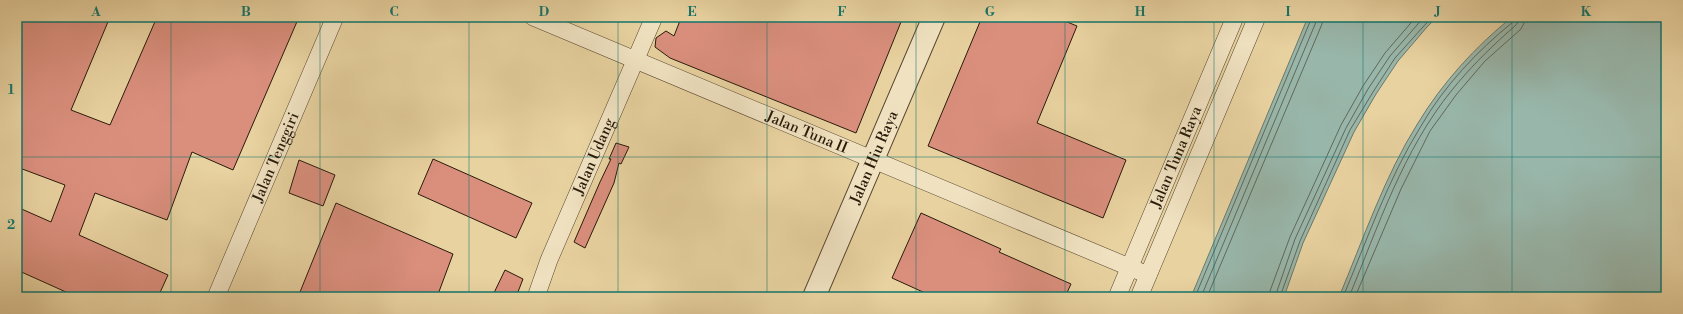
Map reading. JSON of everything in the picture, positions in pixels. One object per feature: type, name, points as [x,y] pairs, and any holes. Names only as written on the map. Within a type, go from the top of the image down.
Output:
[{"type":"street","name":"Jalan Tenggiri","points":[[216,297],[335,17]]},
{"type":"street","name":"Jalan Tuna II","points":[[533,17],[1148,275]]},
{"type":"street","name":"Jalan Udang","points":[[536,297],[549,260],[654,17]]},
{"type":"street","name":"Jalan Hiu Raya","points":[[814,297],[934,17]]},
{"type":"street","name":"Jalan Tuna Raya","points":[[1139,297],[1257,17]]},
{"type":"street","name":"Jalan Tuna Raya","points":[[1117,297],[1232,25]]},
{"type":"street","points":[[1232,25],[1247,40]]},
{"type":"water","points":[[1308,17],[1437,17],[1398,61],[1376,94],[1354,132],[1303,243],[1284,297],[1191,297]]},
{"type":"water","points":[[1512,17],[1666,17],[1666,297],[1339,297],[1385,186],[1406,143],[1418,123],[1438,93],[1460,66],[1485,40]]},
{"type":"building","points":[[17,17],[110,17],[71,110],[110,125],[157,17],[299,17],[233,170],[192,152],[167,220],[95,193],[79,235],[168,275],[158,297],[77,297],[17,270],[17,207],[51,222],[65,185],[17,167]]},
{"type":"building","points":[[692,17],[903,17],[856,133],[670,58],[655,47],[656,38],[666,31],[674,36],[681,18],[690,21]]},
{"type":"building","points":[[982,17],[1055,17],[1077,26],[1037,123],[1126,160],[1103,218],[928,146]]},
{"type":"building","points":[[616,143],[629,147],[621,164],[619,163],[614,183],[585,248],[574,242],[611,159],[609,159]]},
{"type":"building","points":[[433,159],[532,203],[516,238],[418,194]]},
{"type":"building","points":[[299,160],[335,175],[323,206],[289,193]]},
{"type":"building","points":[[336,203],[453,254],[437,297],[298,297]]},
{"type":"building","points":[[921,213],[1001,249],[999,252],[1071,284],[1065,297],[934,297],[892,278]]},
{"type":"building","points":[[505,270],[523,279],[516,297],[492,297]]}]
